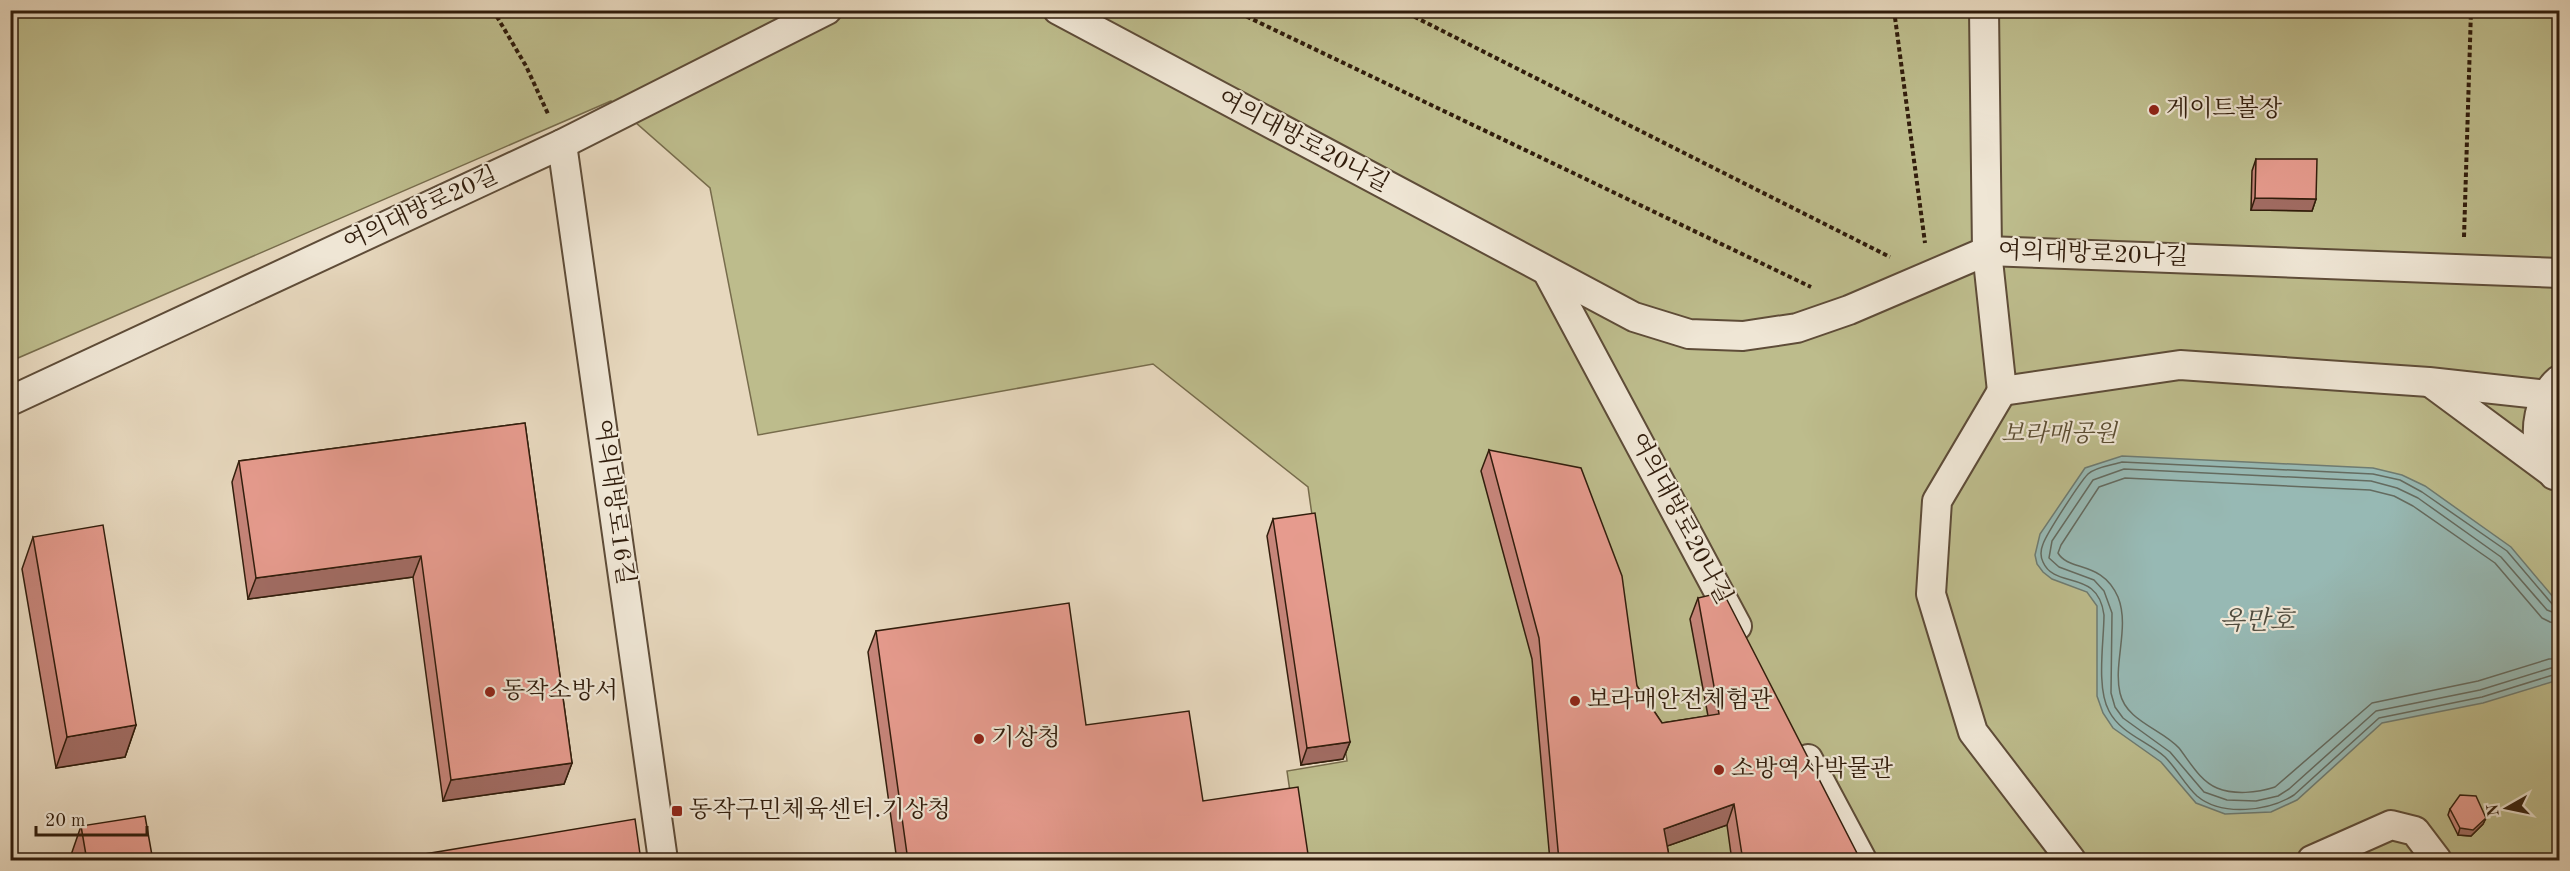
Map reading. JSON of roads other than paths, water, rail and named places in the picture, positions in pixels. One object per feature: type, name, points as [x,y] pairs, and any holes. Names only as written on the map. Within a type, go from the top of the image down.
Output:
[{"type":"street","name":"여의대방로20길","points":[[10,401],[562,144],[827,10]]},
{"type":"street","name":"여의대방로20나길","points":[[1058,10],[1548,273],[1634,317],[1689,334],[1743,336],[1797,328],[1854,307],[1987,251],[2559,273]]},
{"type":"street","points":[[1984,10],[1987,251],[2002,391],[1937,501],[1931,594],[1973,732],[2071,861]]},
{"type":"street","name":"여의대방로16길","points":[[562,144],[663,861]]},
{"type":"street","name":"여의대방로20나길","points":[[1548,273],[1750,650]]},
{"type":"street","points":[[2002,391],[2180,365],[2429,382],[2555,386],[2540,412],[2549,430],[2542,454],[2558,478]]},
{"type":"street","points":[[2429,382],[2558,478]]},
{"type":"street","points":[[1795,734],[1862,860]]},
{"type":"street","points":[[2312,861],[2391,825],[2415,831],[2437,861]]},
{"type":"water","name":"옥만호","points":[[2122,456],[2373,468],[2402,475],[2425,486],[2511,547],[2559,604],[2559,682],[2555,681],[2483,703],[2382,723],[2297,800],[2271,812],[2225,814],[2196,803],[2161,762],[2113,728],[2103,713],[2097,696],[2097,606],[2087,592],[2052,579],[2043,572],[2037,564],[2035,555],[2040,534],[2085,468]]},
{"type":"place","name":"게이트볼장","points":[[2154,110]]},
{"type":"place","name":"동작소방서","points":[[490,692]]},
{"type":"place","name":"보라매안전체험관","points":[[1575,701]]},
{"type":"place","name":"기상청","points":[[979,739]]},
{"type":"place","name":"소방역사박물관","points":[[1719,770]]},
{"type":"place","name":"동작구민체육센터.기상청","points":[[677,811]]},
{"type":"park label","name":"보라매공원","points":[[2059,435]]}]
